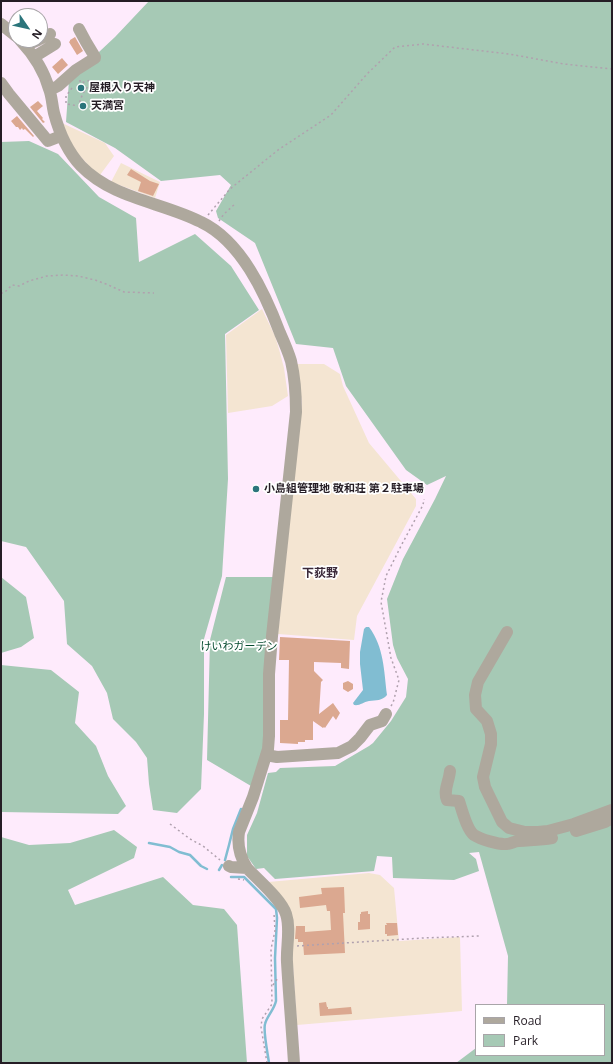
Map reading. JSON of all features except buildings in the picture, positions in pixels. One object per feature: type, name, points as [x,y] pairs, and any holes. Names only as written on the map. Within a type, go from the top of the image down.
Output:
[{"type":"street","points":[[50,90],[58,86],[76,70],[95,57],[79,29]]},
{"type":"street","points":[[27,48],[34,57],[50,90],[61,136],[80,164],[88,172],[105,184],[120,192],[168,208],[202,222],[213,229],[232,246],[240,255],[253,276],[275,319],[290,360],[295,387],[296,412],[272,636],[269,674],[268,748],[253,797],[239,832],[238,844],[241,857],[284,909],[286,914],[288,926],[287,960],[294,1063]]},
{"type":"street","points":[[34,57],[40,48]]},
{"type":"street","points":[[1,83],[48,141],[61,136]]},
{"type":"street","points":[[507,632],[478,682],[475,695],[476,709],[487,721],[491,734],[491,744],[483,777],[485,787],[502,822],[509,828],[525,832],[548,831],[612,810]]},
{"type":"street","points":[[266,755],[277,757],[338,753],[352,746],[370,725],[382,721],[386,714]]},
{"type":"street","points":[[450,773],[446,787],[447,800],[459,801],[471,831],[475,835],[493,842],[506,844],[564,835],[605,822],[612,818]]},
{"type":"street","points":[[229,866],[252,869]]},
{"type":"path","points":[[202,222],[230,189],[278,150],[331,115],[367,74],[395,47],[423,44],[509,54],[564,64],[612,69]]},
{"type":"path","points":[[74,86],[66,96],[66,104],[79,106],[86,89],[93,81],[94,83],[110,85],[123,90]]},
{"type":"path","points":[[224,214],[236,203]]},
{"type":"path","points":[[1,293],[4,293],[12,285],[19,286],[29,281],[47,276],[63,275],[78,276],[95,280],[124,292],[154,294]]},
{"type":"path","points":[[386,714],[393,703],[399,680],[392,658],[381,602],[386,576],[423,505],[424,499]]},
{"type":"path","points":[[170,824],[190,840],[203,846],[217,859],[229,866]]},
{"type":"path","points":[[238,879],[243,880],[248,885]]},
{"type":"path","points":[[267,1063],[260,1026],[262,1019],[272,1004],[271,949],[275,931],[274,910]]},
{"type":"path","points":[[287,947],[423,938],[480,936]]},
{"type":"shaded area","points":[[62,123],[105,143],[114,156],[100,175],[89,166],[74,149]]},
{"type":"shaded area","points":[[121,163],[160,182],[155,198],[111,182]]},
{"type":"shaded area","points":[[262,309],[275,336],[279,349],[284,368],[288,396],[272,406],[228,413],[226,335]]},
{"type":"shaded area","points":[[296,364],[324,364],[340,374],[343,386],[369,443],[416,499],[416,506],[357,616],[354,640],[278,634],[302,403]]},
{"type":"shaded area","points":[[369,873],[380,875],[394,888],[399,941],[460,937],[462,1011],[297,1025],[292,951],[293,919],[268,882]]},
{"type":"green space","points":[[149,1],[612,1],[612,1063],[456,1063],[475,1049],[475,1056],[605,1056],[605,1004],[507,1004],[508,956],[479,852],[469,853],[476,859],[479,871],[454,880],[393,878],[392,857],[377,856],[374,871],[275,879],[264,868],[256,869],[247,856],[247,835],[257,813],[268,773],[276,772],[280,768],[335,766],[373,743],[391,721],[406,697],[408,679],[397,658],[393,645],[387,599],[403,559],[446,476],[427,485],[406,470],[346,386],[333,348],[296,344],[255,243],[218,218],[216,211],[231,185],[220,175],[161,181],[115,148],[66,122],[69,80],[115,37]]},
{"type":"green space","points":[[29,141],[58,154],[99,197],[136,218],[139,262],[195,234],[231,266],[259,310],[225,334],[228,479],[222,576],[204,639],[204,714],[201,789],[177,813],[153,810],[147,758],[136,742],[113,719],[107,693],[92,666],[67,644],[64,601],[26,547],[1,541],[1,142]]},
{"type":"green space","points":[[1,577],[26,597],[34,638],[21,647],[1,653]]},
{"type":"green space","name":"けいわガーデン","points":[[226,577],[274,577],[266,742],[251,786],[207,760],[210,640]]},
{"type":"green space","points":[[1,665],[51,670],[79,692],[75,723],[96,746],[108,776],[126,806],[118,814],[1,812]]},
{"type":"green space","points":[[114,830],[137,847],[134,858],[68,890],[75,905],[163,877],[193,905],[224,909],[237,925],[247,1063],[1,1063],[1,837],[29,845],[70,843]]},
{"type":"water","points":[[369,627],[378,643],[384,668],[387,695],[381,699],[354,705],[353,703],[363,690],[360,652],[364,629]]},
{"type":"waterway","points":[[225,860],[233,829],[241,809]]},
{"type":"waterway","points":[[149,843],[170,847],[179,852],[190,855],[201,866],[207,869]]},
{"type":"waterway","points":[[219,870],[222,865]]},
{"type":"waterway","points":[[231,877],[244,877],[276,909],[276,1001],[265,1024],[265,1037],[269,1063]]},
{"type":"place","name":"屋根入り天神","points":[[81,88]]},
{"type":"place","name":"天満宮","points":[[83,106]]},
{"type":"place","name":"小島組管理地 敬和荘 第２駐車場","points":[[256,489]]},
{"type":"district","name":"下荻野","points":[[320,574]]}]
